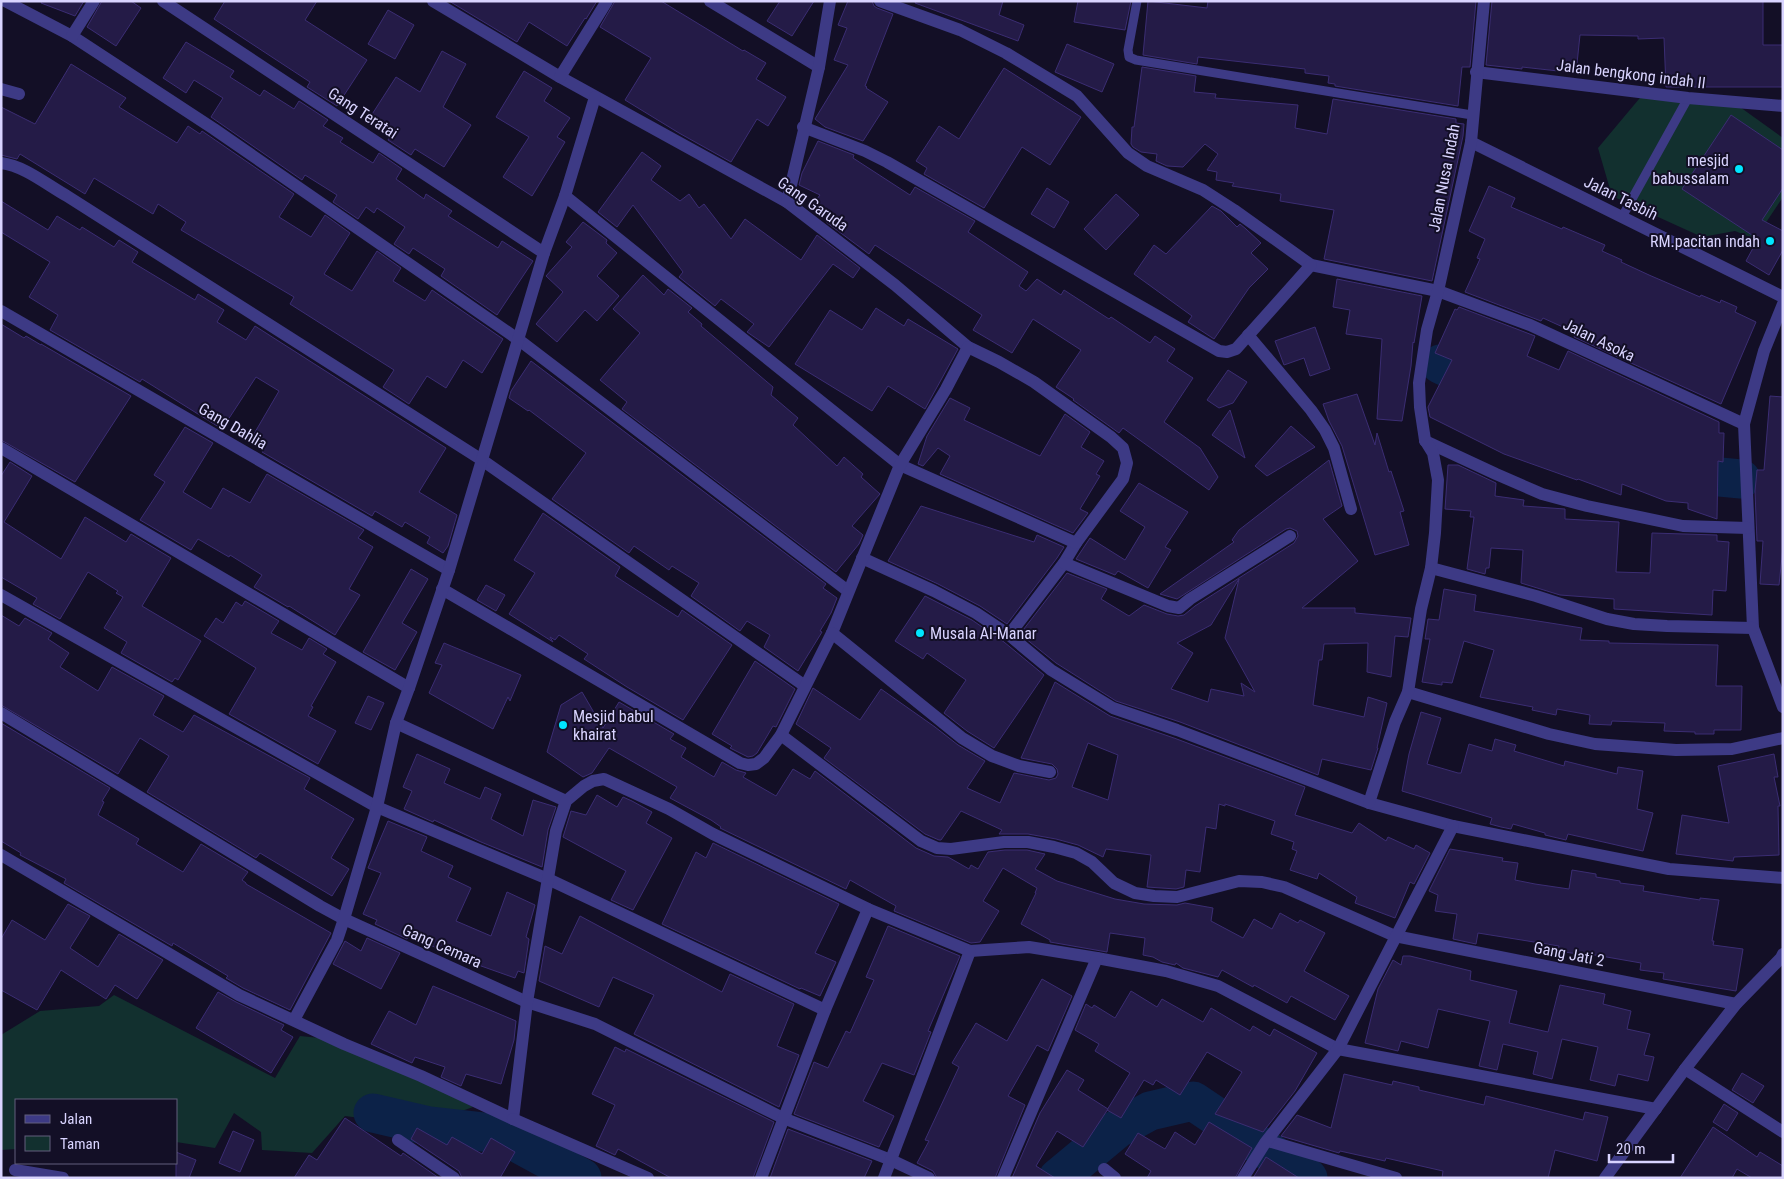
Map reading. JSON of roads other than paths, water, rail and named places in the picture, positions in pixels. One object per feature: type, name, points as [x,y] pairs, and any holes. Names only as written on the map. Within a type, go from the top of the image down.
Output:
[{"type":"street","points":[[5,1],[72,36],[214,129],[519,340],[848,592]]},
{"type":"street","points":[[72,36],[94,1]]},
{"type":"street","name":"Gang Teratai","points":[[163,1],[544,253]]},
{"type":"street","name":"Gang Garuda","points":[[433,1],[560,77],[787,202],[894,284],[968,347],[1034,382],[1111,437],[1123,448],[1127,463],[1123,480],[1076,543],[1064,563],[1009,635]]},
{"type":"street","points":[[560,77],[607,1]]},
{"type":"street","points":[[710,1],[819,67]]},
{"type":"street","points":[[787,202],[819,67],[830,1]]},
{"type":"street","points":[[803,128],[865,151],[888,162],[1218,351],[1227,352],[1236,349],[1311,265],[1203,190],[1147,166],[1128,153],[1077,96],[1006,53],[960,30],[880,1]]},
{"type":"street","name":"Jalan Nusa Indah","points":[[1369,803],[1408,692],[1421,609],[1432,568],[1436,533],[1438,480],[1433,454],[1424,440],[1419,383],[1427,330],[1438,291],[1471,142],[1484,1]]},
{"type":"street","name":"Jalan bengkong indah II","points":[[1476,72],[1688,98],[1783,106]]},
{"type":"street","points":[[1,88],[19,94]]},
{"type":"street","points":[[294,1020],[337,940],[344,919],[377,806],[396,723],[449,570],[544,253],[565,196],[596,97]]},
{"type":"street","name":"Jalan Tasbih","points":[[1471,142],[1783,297]]},
{"type":"street","points":[[1,163],[26,172],[67,196],[482,460],[806,686]]},
{"type":"street","points":[[565,196],[900,465],[1076,543]]},
{"type":"street","name":"Jalan Asoka","points":[[1311,265],[1438,291],[1530,325],[1744,424]]},
{"type":"street","points":[[1783,304],[1764,351],[1744,424],[1753,628],[1783,707]]},
{"type":"street","name":"Gang Dahlia","points":[[1,311],[449,570]]},
{"type":"street","points":[[1248,335],[1311,410],[1325,430],[1334,448],[1351,509]]},
{"type":"street","points":[[442,589],[740,763],[748,766],[756,764],[764,758],[781,735],[806,686],[832,633],[900,465],[946,389],[968,347]]},
{"type":"street","points":[[1424,440],[1542,494],[1588,506],[1684,526],[1748,528]]},
{"type":"street","points":[[1,448],[409,688]]},
{"type":"street","points":[[1064,563],[1168,606],[1179,608],[1190,599],[1290,536]]},
{"type":"street","points":[[862,558],[934,591],[976,613],[1009,635],[1051,670],[1113,708],[1369,803],[1453,826],[1670,869],[1783,878]]},
{"type":"street","points":[[1432,568],[1616,620],[1666,626],[1753,628]]},
{"type":"street","points":[[1,595],[377,806],[548,879],[824,1010]]},
{"type":"street","points":[[832,633],[962,738],[992,756],[1019,766],[1050,772]]},
{"type":"street","points":[[1408,692],[1549,734],[1594,744],[1676,750],[1732,749],[1783,738]]},
{"type":"street","name":"Gang Cemara","points":[[1,713],[344,919],[527,1002],[595,1024],[783,1118],[890,1160],[929,1178]]},
{"type":"street","points":[[396,723],[566,801]]},
{"type":"street","name":"Gang Jati 2","points":[[781,735],[922,841],[937,848],[951,849],[1004,842],[1028,842],[1045,845],[1076,853],[1092,862],[1114,883],[1135,893],[1154,896],[1177,897],[1239,881],[1262,882],[1284,887],[1395,936],[1736,1004]]},
{"type":"street","points":[[513,1119],[527,1002],[556,832],[566,801],[593,781],[604,780],[669,809],[713,834],[868,909],[970,951],[1029,947],[1166,971],[1218,986],[1338,1049],[1656,1109]]},
{"type":"street","points":[[1243,1178],[1266,1142],[1338,1049],[1453,826]]},
{"type":"street","points":[[1,855],[232,990],[344,1044],[421,1076],[513,1119],[648,1178]]},
{"type":"street","points":[[761,1178],[824,1010],[868,909]]},
{"type":"street","points":[[884,1178],[970,951]]},
{"type":"street","points":[[1605,1178],[1685,1069],[1736,1004],[1782,957]]},
{"type":"street","points":[[1003,1178],[1098,958]]},
{"type":"street","points":[[1685,1069],[1783,1132]]},
{"type":"street","points":[[398,1140],[454,1178]]},
{"type":"street","points":[[1266,1142],[1396,1178]]},
{"type":"street","points":[[1353,1167],[1364,1178]]},
{"type":"street","points":[[1104,1169],[1115,1178]]},
{"type":"street","points":[[15,1170],[63,1178]]},
{"type":"lane","points":[[1137,1],[1128,50],[1129,57],[1136,60],[1472,116]]},
{"type":"lane","points":[[1622,217],[1688,98]]},
{"type":"waterway","points":[[1440,364],[1495,390]]},
{"type":"waterway","points":[[1666,463],[1709,476],[1741,479]]},
{"type":"waterway","points":[[1058,1178],[1117,1129],[1150,1111],[1193,1101],[1308,1178]]},
{"type":"waterway","points":[[373,1113],[429,1126],[501,1134],[582,1178]]},
{"type":"place","name":"mesjid babussalam","points":[[1739,169]]},
{"type":"place","name":"RM.pacitan indah","points":[[1770,241]]},
{"type":"place","name":"Musala Al-Manar","points":[[920,633]]},
{"type":"place","name":"Mesjid babul khairat","points":[[563,725]]}]
